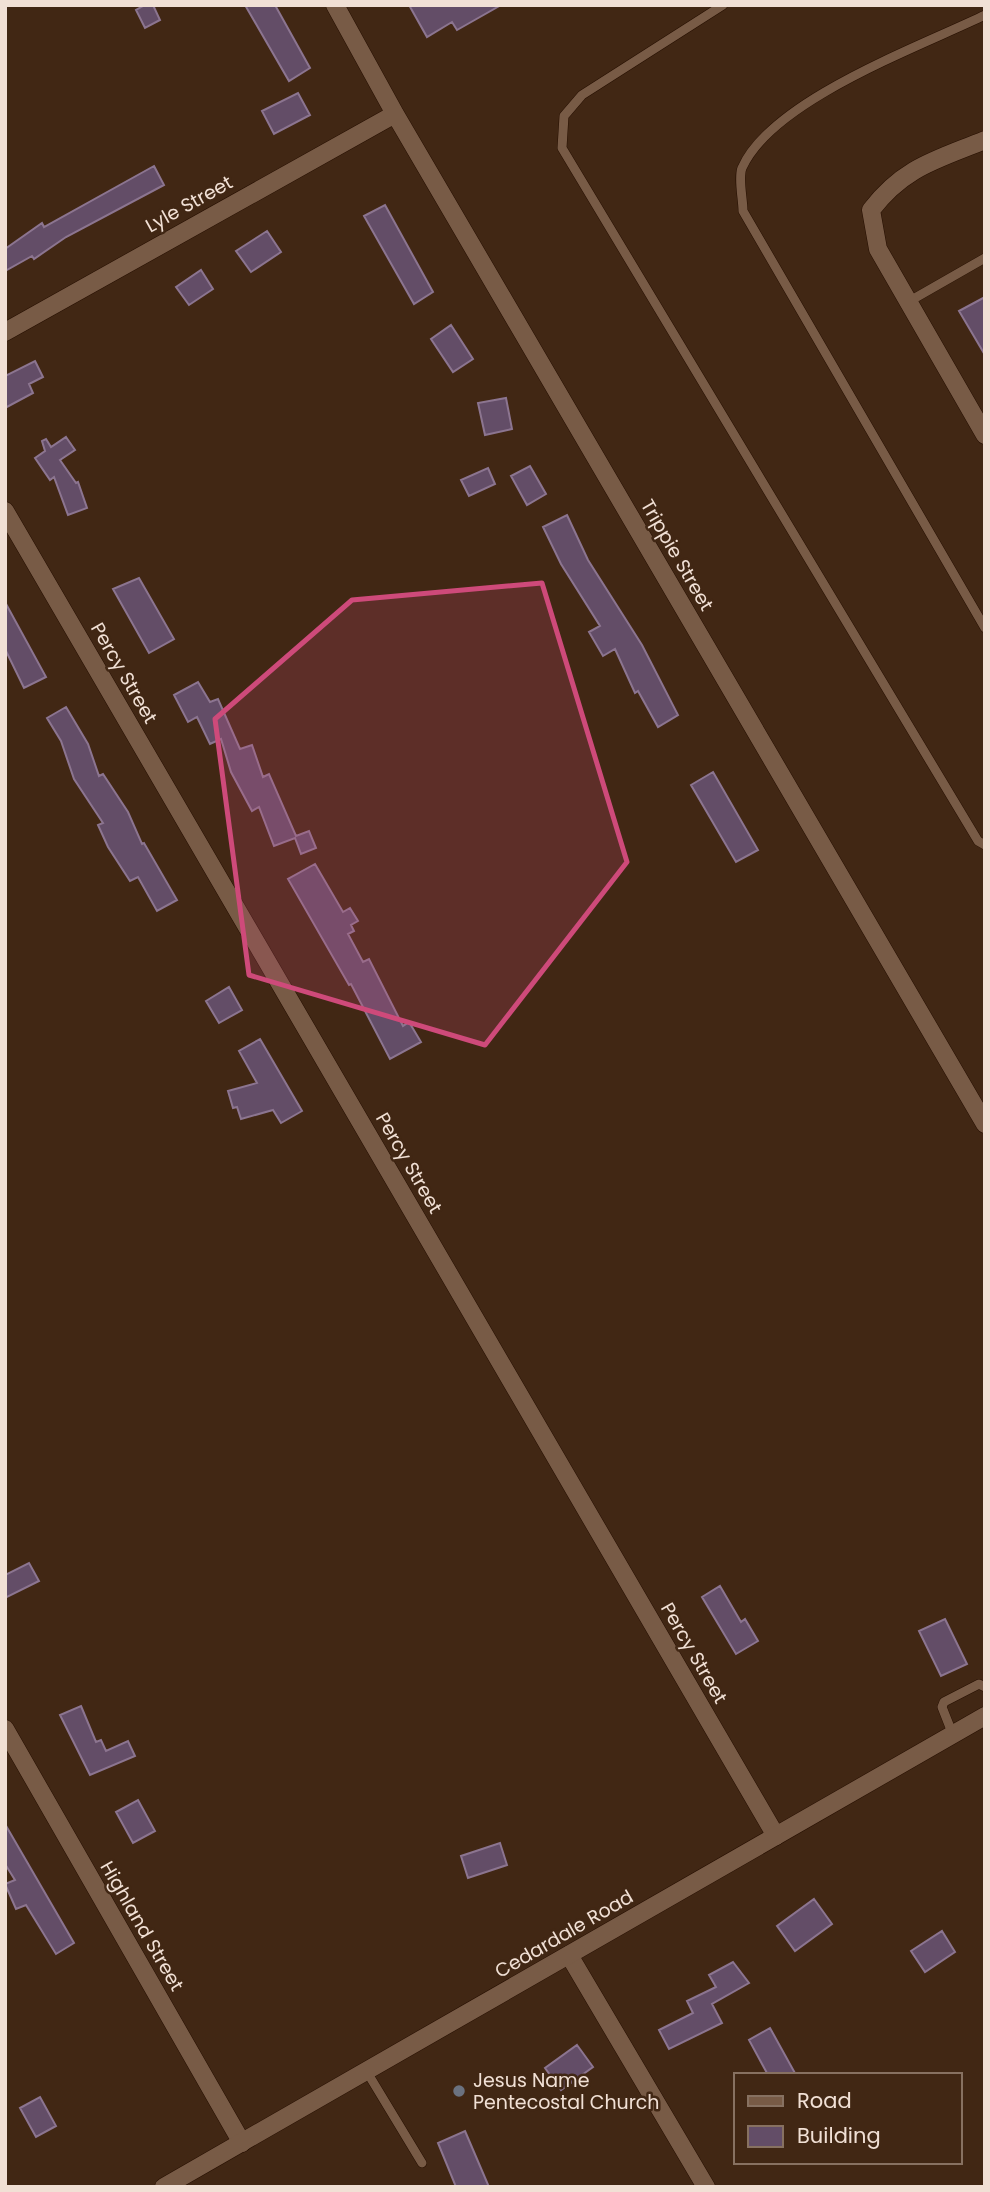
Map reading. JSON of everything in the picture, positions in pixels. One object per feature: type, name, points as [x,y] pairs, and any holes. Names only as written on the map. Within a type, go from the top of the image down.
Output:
[{"type":"street","name":"Trippie Street","points":[[335,5],[395,114],[985,1124]]},
{"type":"street","name":"Lyle Street","points":[[5,332],[395,114]]},
{"type":"street","points":[[985,140],[913,169],[889,186],[871,210],[878,249],[985,435]]},
{"type":"street","name":"Percy Street","points":[[5,511],[776,1836]]},
{"type":"street","name":"Cedardale Road","points":[[164,2187],[985,1716]]},
{"type":"street","name":"Highland Street","points":[[5,1729],[242,2143]]},
{"type":"street","points":[[569,1955],[706,2187]]},
{"type":"lane","points":[[723,5],[582,95],[564,116],[562,148],[978,841],[985,845]]},
{"type":"lane","points":[[985,15],[819,94],[765,134],[741,170],[743,211],[985,628]]},
{"type":"lane","points":[[908,302],[985,258]]},
{"type":"lane","points":[[953,1735],[942,1707],[944,1702],[979,1684],[985,1686]]},
{"type":"lane","points":[[367,2072],[422,2163]]},
{"type":"highlighted area","points":[[542,583],[627,862],[485,1045],[249,975],[215,719],[352,600]]},
{"type":"building","points":[[145,5],[153,5],[160,20],[145,28],[136,10]]},
{"type":"building","points":[[245,5],[275,5],[310,68],[289,81]]},
{"type":"building","points":[[409,5],[501,5],[457,30],[452,22],[427,37]]},
{"type":"building","points":[[298,93],[310,115],[274,134],[262,111]]},
{"type":"building","points":[[154,166],[164,185],[66,237],[34,259],[32,256],[5,271],[5,249],[42,223],[44,227]]},
{"type":"building","points":[[385,205],[433,292],[414,304],[364,216]]},
{"type":"building","points":[[267,231],[281,252],[251,272],[236,251]]},
{"type":"building","points":[[201,270],[213,289],[189,305],[176,287]]},
{"type":"building","points":[[985,297],[985,355],[959,311]]},
{"type":"building","points":[[451,325],[473,359],[453,372],[431,339]]},
{"type":"building","points":[[35,361],[43,377],[29,384],[33,393],[5,408],[5,376]]},
{"type":"building","points":[[506,398],[512,429],[485,435],[478,403]]},
{"type":"building","points":[[66,437],[75,450],[60,460],[76,483],[78,482],[87,508],[68,515],[54,477],[50,480],[35,458],[45,451],[42,441],[46,439],[51,447]]},
{"type":"building","points":[[530,466],[546,494],[527,505],[511,476]]},
{"type":"building","points":[[488,468],[495,484],[469,496],[461,480]]},
{"type":"building","points":[[567,515],[588,560],[642,645],[678,715],[658,727],[638,691],[635,693],[615,649],[603,656],[589,632],[600,626],[561,564],[543,527]]},
{"type":"building","points":[[139,578],[174,639],[149,653],[113,589]]},
{"type":"building","points":[[5,602],[46,677],[24,688],[5,649]]},
{"type":"building","points":[[198,682],[210,702],[218,699],[240,749],[252,745],[263,777],[269,774],[296,836],[309,831],[316,848],[301,854],[295,838],[274,846],[259,807],[252,811],[231,772],[221,739],[210,744],[197,717],[188,722],[174,695]]},
{"type":"building","points":[[66,707],[88,744],[99,776],[103,774],[128,812],[142,844],[144,843],[177,900],[157,911],[138,877],[130,881],[108,847],[98,825],[103,823],[74,779],[61,741],[47,718]]},
{"type":"building","points":[[713,772],[758,850],[736,862],[691,785]]},
{"type":"building","points":[[315,864],[343,912],[350,908],[358,921],[351,925],[354,931],[348,934],[363,962],[369,959],[403,1026],[409,1022],[421,1042],[390,1059],[351,984],[349,985],[288,879]]},
{"type":"building","points":[[229,987],[242,1010],[219,1023],[206,1001]]},
{"type":"building","points":[[260,1039],[302,1111],[281,1123],[273,1110],[241,1119],[237,1107],[233,1108],[228,1091],[257,1083],[239,1051]]},
{"type":"building","points":[[29,1563],[39,1581],[5,1598],[5,1575]]},
{"type":"building","points":[[720,1586],[741,1622],[745,1619],[758,1641],[736,1654],[702,1597]]},
{"type":"building","points":[[945,1619],[967,1664],[941,1676],[919,1631]]},
{"type":"building","points":[[81,1706],[96,1742],[101,1740],[106,1751],[128,1741],[135,1756],[90,1775],[60,1715]]},
{"type":"building","points":[[138,1800],[155,1831],[133,1843],[116,1812]]},
{"type":"building","points":[[5,1824],[74,1943],[56,1954],[26,1905],[16,1909],[5,1884],[15,1880],[5,1864]]},
{"type":"building","points":[[500,1843],[507,1865],[468,1878],[461,1856]]},
{"type":"building","points":[[814,1899],[832,1924],[795,1951],[777,1926]]},
{"type":"building","points":[[942,1931],[955,1952],[925,1972],[911,1951]]},
{"type":"building","points":[[733,1962],[749,1983],[712,2004],[722,2023],[669,2049],[659,2030],[693,2013],[687,2001],[716,1987],[709,1975]]},
{"type":"building","points":[[770,2028],[795,2073],[767,2073],[749,2040]]},
{"type":"building","points":[[577,2045],[593,2067],[561,2090],[545,2068]]},
{"type":"building","points":[[40,2097],[56,2126],[36,2137],[20,2108]]},
{"type":"building","points":[[465,2131],[489,2187],[456,2187],[438,2143]]},
{"type":"place","name":"Jesus Name Pentecostal Church","points":[[459,2091]]}]
